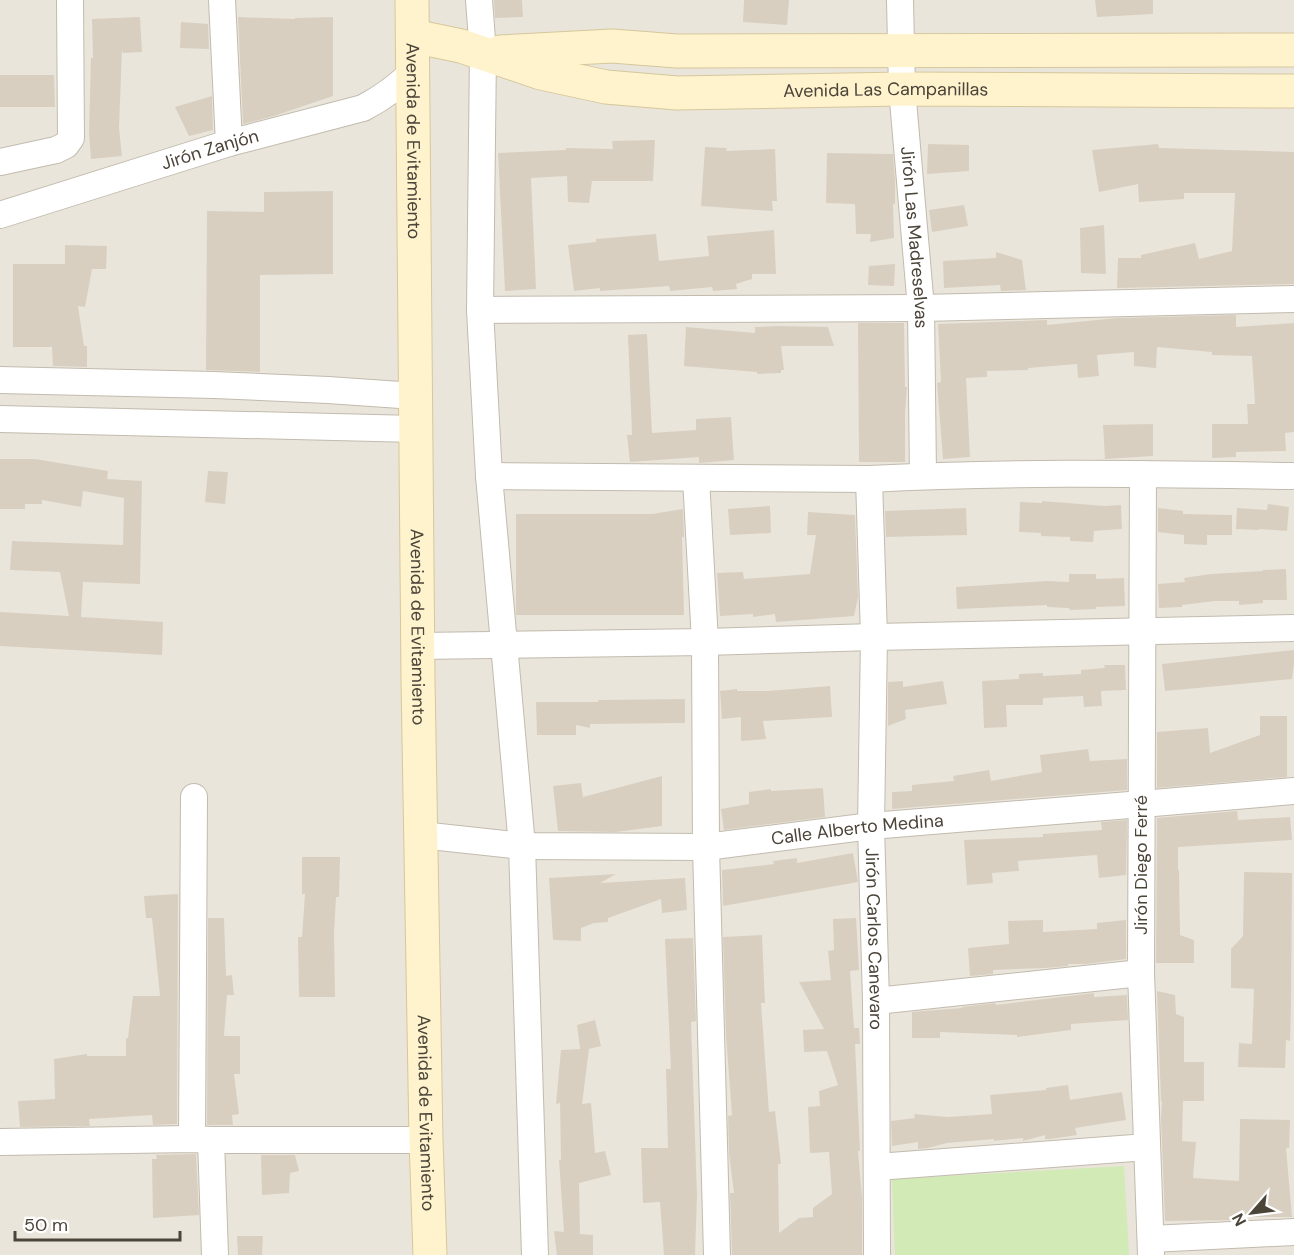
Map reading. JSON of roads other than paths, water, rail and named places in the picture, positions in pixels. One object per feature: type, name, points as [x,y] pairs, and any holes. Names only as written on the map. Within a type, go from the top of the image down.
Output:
[{"type":"street","points":[[0,162],[56,150],[66,145],[71,138],[70,0]]},
{"type":"street","points":[[222,0],[229,143]]},
{"type":"street","name":"Avenida de Evitamiento","points":[[412,0],[418,646],[430,1255]]},
{"type":"street","points":[[479,0],[483,53],[480,310],[489,476],[522,846],[536,1255]]},
{"type":"street","name":"Jirón Las Madreselvas","points":[[900,0],[902,89],[921,308],[923,476]]},
{"type":"street","name":"Avenida Las Campanillas","points":[[413,36],[483,53],[541,74],[606,87],[677,93],[902,89],[1294,91]]},
{"type":"street","name":"Avenida Las Campanillas","points":[[483,53],[612,46],[677,51],[1294,50]]},
{"type":"street","name":"Jirón Zanjón","points":[[0,215],[229,143],[363,108],[381,99],[413,71]]},
{"type":"street","points":[[480,310],[921,308],[1294,299]]},
{"type":"street","points":[[0,380],[214,385],[415,396]]},
{"type":"street","points":[[0,419],[415,429]]},
{"type":"street","points":[[489,476],[869,479],[923,476],[1143,474],[1294,476]]},
{"type":"street","name":"Jirón Diego Ferré","points":[[1143,474],[1141,974],[1151,1247]]},
{"type":"street","points":[[696,478],[705,642],[706,847],[717,1255]]},
{"type":"street","name":"Jirón Carlos Canevaro","points":[[869,479],[874,637],[871,826],[876,1001],[877,1255]]},
{"type":"street","points":[[418,646],[705,642],[1294,628]]},
{"type":"street","name":"Calle Alberto Medina","points":[[421,835],[522,846],[706,847],[871,826],[1294,790]]},
{"type":"street","points":[[194,797],[202,1140],[215,1255]]},
{"type":"street","points":[[876,1001],[1141,974]]},
{"type":"street","points":[[0,1142],[426,1140]]},
{"type":"street","points":[[877,1167],[1148,1147]]},
{"type":"street","points":[[1151,1247],[1294,1232]]}]
